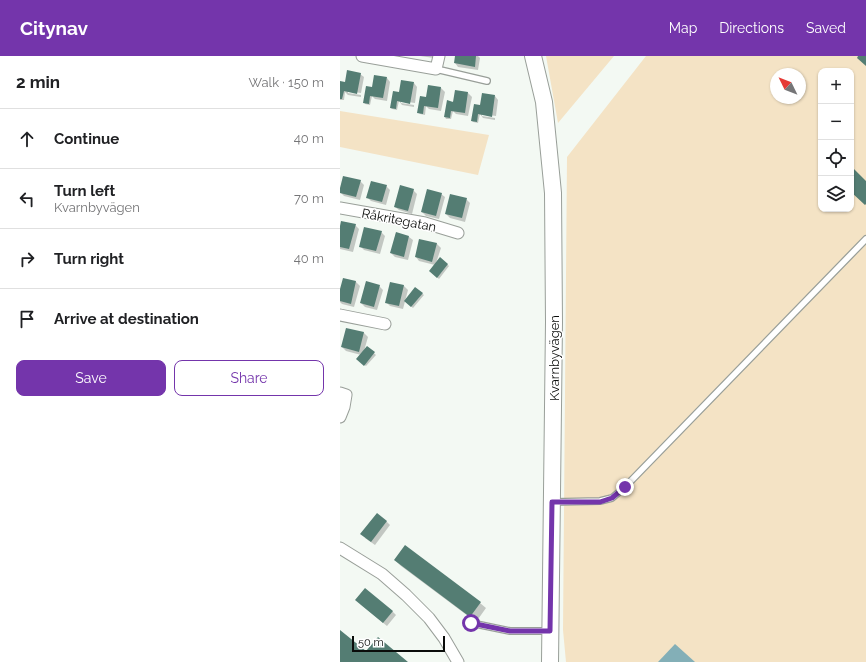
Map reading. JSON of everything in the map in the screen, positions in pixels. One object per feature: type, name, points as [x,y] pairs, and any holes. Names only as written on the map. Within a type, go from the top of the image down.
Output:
[{"type":"street","points":[[362,56],[436,69],[439,56]]},
{"type":"street","name":"Kvarnbyvägen","points":[[534,56],[544,102],[553,193],[554,322],[550,662]]},
{"type":"street","name":"Råkritegatan","points":[[340,208],[426,223],[458,233]]},
{"type":"street","points":[[340,315],[385,324]]},
{"type":"street","points":[[340,393],[346,395],[340,418]]},
{"type":"street","points":[[340,548],[382,574],[406,595],[429,618],[444,638],[458,662]]},
{"type":"lane","points":[[436,69],[487,81]]},
{"type":"lane","points":[[552,502],[600,502],[612,498],[866,239]]},
{"type":"lane","points":[[471,623],[510,631],[550,631]]},
{"type":"shaded area","points":[[546,56],[614,56],[558,123]]},
{"type":"shaded area","points":[[646,56],[866,56],[866,662],[566,662],[563,630],[567,157]]},
{"type":"shaded area","points":[[340,111],[489,135],[478,175],[340,147]]},
{"type":"water","points":[[675,644],[695,662],[658,662]]},
{"type":"building","points":[[455,56],[476,56],[475,67],[454,63]]},
{"type":"building","points":[[858,56],[866,56],[866,66],[857,58]]},
{"type":"building","points":[[347,70],[361,73],[357,94],[344,91],[342,99],[340,99],[340,81],[345,82]]},
{"type":"building","points":[[374,75],[387,77],[383,98],[370,96],[369,104],[363,103],[366,86],[372,87]]},
{"type":"building","points":[[401,80],[414,82],[410,104],[397,101],[396,109],[390,108],[393,91],[399,92]]},
{"type":"building","points":[[428,85],[441,87],[438,108],[424,106],[423,114],[417,113],[420,96],[426,97]]},
{"type":"building","points":[[455,90],[468,92],[465,113],[451,111],[450,118],[444,117],[447,100],[453,102]]},
{"type":"building","points":[[482,93],[495,95],[492,117],[478,114],[477,122],[471,121],[474,104],[480,105]]},
{"type":"building","points":[[854,169],[866,181],[865,205],[854,195]]},
{"type":"building","points":[[343,176],[361,180],[356,197],[340,193]]},
{"type":"building","points":[[371,181],[387,185],[382,202],[366,198]]},
{"type":"building","points":[[400,185],[414,189],[408,211],[394,207]]},
{"type":"building","points":[[427,189],[442,193],[436,216],[421,212]]},
{"type":"building","points":[[450,194],[467,198],[462,218],[445,214]]},
{"type":"building","points":[[341,221],[356,224],[349,249],[340,247]]},
{"type":"building","points":[[364,227],[382,231],[376,251],[359,247]]},
{"type":"building","points":[[396,232],[409,236],[404,257],[390,253]]},
{"type":"building","points":[[419,239],[437,243],[432,262],[415,257]]},
{"type":"building","points":[[440,257],[448,264],[437,278],[429,271]]},
{"type":"building","points":[[343,278],[356,281],[351,304],[340,301],[340,289]]},
{"type":"building","points":[[366,281],[380,285],[374,307],[360,303]]},
{"type":"building","points":[[390,282],[404,285],[399,306],[385,303]]},
{"type":"building","points":[[415,287],[423,293],[411,307],[404,301]]},
{"type":"building","points":[[346,328],[364,332],[359,352],[341,347]]},
{"type":"building","points":[[367,346],[375,352],[364,366],[356,359]]},
{"type":"building","points":[[377,513],[387,521],[371,542],[360,534]]},
{"type":"building","points":[[405,545],[481,602],[470,617],[394,560]]},
{"type":"building","points":[[365,588],[393,611],[383,623],[355,600]]},
{"type":"building","points":[[340,630],[366,651],[378,637],[408,662],[340,662]]},
{"type":"route","points":[[471,623],[510,631],[550,631],[552,502],[600,502],[612,498],[625,487]]}]
